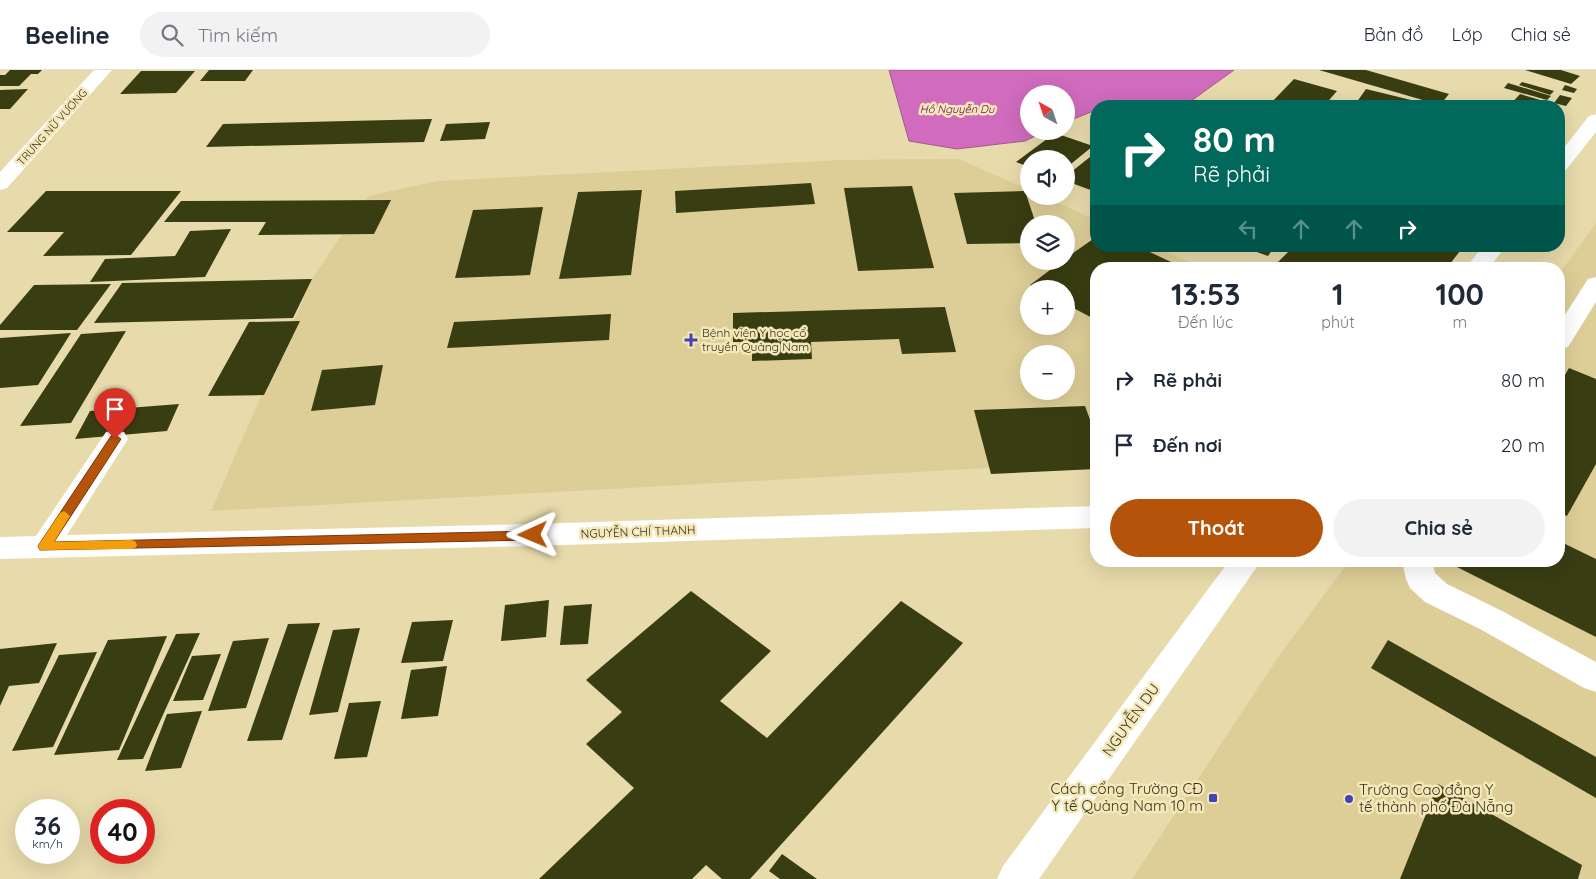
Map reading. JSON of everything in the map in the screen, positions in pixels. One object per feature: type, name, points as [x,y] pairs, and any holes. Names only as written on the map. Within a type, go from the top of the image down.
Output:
[{"type":"street","name":"TRƯNG NỮ VƯƠNG","points":[[0,184],[103,70]]},
{"type":"street","points":[[1565,159],[1596,120]]},
{"type":"street","points":[[1481,262],[1489,252]]},
{"type":"street","points":[[1565,333],[1596,284]]},
{"type":"street","points":[[44,546],[115,439]]},
{"type":"street","name":"NGUYỄN CHÍ THANH","points":[[0,548],[543,535],[1090,517]]},
{"type":"street","name":"NGUYỄN DU","points":[[1016,879],[1242,567]]},
{"type":"street","points":[[1418,567],[1421,579],[1436,593],[1491,620],[1596,678]]},
{"type":"shaded area","name":"Bệnh viện Y học cổ truyền Quảng Nam","points":[[959,159],[1020,186],[1020,205],[1063,205],[1090,217],[1090,252],[1167,252],[1189,262],[1090,262],[1090,462],[211,511],[312,279],[368,196],[438,181],[841,160]]},
{"type":"shaded area","points":[[1596,223],[1596,879],[1132,879],[1279,656],[1345,567],[1565,567],[1565,266]]},
{"type":"water","name":"Hồ Nguyễn Du","points":[[889,70],[1234,70],[1192,100],[1090,100],[1090,112],[1075,118],[1075,85],[1020,85],[1020,140],[1027,140],[957,149],[909,141]]},
{"type":"building","points":[[10,70],[42,70],[38,74],[31,74],[19,86],[0,86],[0,75],[5,75]]},
{"type":"building","points":[[209,70],[253,70],[245,81],[200,81]]},
{"type":"building","points":[[1319,70],[1366,70],[1449,94],[1444,100],[1423,100]]},
{"type":"building","points":[[1525,70],[1561,70],[1580,76],[1571,84]]},
{"type":"building","points":[[141,71],[195,71],[176,93],[120,94]]},
{"type":"building","points":[[1294,79],[1337,91],[1329,100],[1274,100]]},
{"type":"building","points":[[1522,82],[1554,91],[1550,95],[1519,85]]},
{"type":"building","points":[[1508,83],[1551,96],[1547,100],[1504,88]]},
{"type":"building","points":[[1565,85],[1577,89],[1574,93],[1562,90]]},
{"type":"building","points":[[28,89],[10,109],[0,109],[0,90]]},
{"type":"building","points":[[1366,89],[1411,100],[1358,100]]},
{"type":"building","points":[[1520,94],[1540,100],[1515,100]]},
{"type":"building","points":[[1560,95],[1572,98],[1566,106],[1565,100],[1556,100]]},
{"type":"building","points":[[432,119],[424,142],[206,147],[223,124]]},
{"type":"building","points":[[490,122],[485,139],[440,141],[446,124]]},
{"type":"building","points":[[1046,140],[1075,140],[1090,145],[1090,148],[1075,161],[1075,150],[1032,150]]},
{"type":"building","points":[[1090,157],[1090,190],[1075,184],[1075,169]]},
{"type":"building","points":[[811,183],[815,204],[676,213],[675,191]]},
{"type":"building","points":[[912,186],[934,268],[858,271],[844,188]]},
{"type":"building","points":[[642,190],[631,275],[559,279],[578,192]]},
{"type":"building","points":[[46,191],[181,191],[131,255],[43,256],[64,232],[7,232]]},
{"type":"building","points":[[1020,191],[1020,205],[1030,205],[1033,215],[1020,215],[1020,243],[967,244],[954,193]]},
{"type":"building","points":[[391,200],[374,234],[258,235],[266,222],[164,222],[181,201]]},
{"type":"building","points":[[543,207],[530,275],[455,278],[473,210]]},
{"type":"building","points":[[231,229],[205,277],[90,282],[105,259],[175,256],[190,231]]},
{"type":"building","points":[[1090,241],[1090,252],[1150,252],[1171,262],[1090,262],[1090,317],[1075,309],[1075,280],[1037,280],[1050,270],[1075,270],[1075,252]]},
{"type":"building","points":[[1257,252],[1271,252],[1268,256]]},
{"type":"building","points":[[1288,252],[1459,252],[1451,262],[1278,262]]},
{"type":"building","points":[[312,279],[293,318],[94,323],[122,283]]},
{"type":"building","points":[[111,284],[77,330],[0,330],[0,325],[34,285]]},
{"type":"building","points":[[945,307],[956,352],[902,354],[899,339],[811,342],[812,359],[752,361],[752,342],[733,342],[733,313]]},
{"type":"building","points":[[611,314],[609,340],[447,348],[454,322]]},
{"type":"building","points":[[300,321],[264,395],[208,396],[249,322]]},
{"type":"building","points":[[126,331],[71,423],[20,426],[81,334]]},
{"type":"building","points":[[71,333],[38,385],[0,388],[0,338]]},
{"type":"building","points":[[383,365],[375,405],[311,411],[322,370]]},
{"type":"building","points":[[1569,368],[1596,379],[1596,464],[1567,516],[1565,515],[1565,375]]},
{"type":"building","points":[[179,404],[167,431],[75,439],[90,411]]},
{"type":"building","points":[[1085,406],[1090,420],[1090,469],[991,474],[974,410]]},
{"type":"building","points":[[1565,544],[1596,559],[1596,637],[1457,567],[1565,567]]},
{"type":"building","points":[[691,591],[771,651],[720,701],[767,738],[901,601],[963,643],[750,879],[722,879],[706,865],[692,879],[539,879],[634,788],[586,744],[622,712],[586,680]]},
{"type":"building","points":[[549,600],[546,637],[501,641],[505,605]]},
{"type":"building","points":[[592,604],[588,644],[560,645],[564,606]]},
{"type":"building","points":[[453,620],[443,661],[401,663],[412,622]]},
{"type":"building","points":[[320,623],[282,740],[247,741],[288,624]]},
{"type":"building","points":[[360,628],[338,712],[309,715],[333,630]]},
{"type":"building","points":[[200,633],[143,759],[117,760],[176,634]]},
{"type":"building","points":[[167,636],[119,750],[54,755],[108,640]]},
{"type":"building","points":[[269,638],[246,708],[208,711],[233,641]]},
{"type":"building","points":[[1388,640],[1596,757],[1596,798],[1371,668]]},
{"type":"building","points":[[57,643],[39,683],[9,686],[0,706],[0,649]]},
{"type":"building","points":[[97,652],[53,747],[12,751],[59,655]]},
{"type":"building","points":[[221,654],[203,700],[173,701],[192,656]]},
{"type":"building","points":[[447,666],[438,716],[401,719],[411,670]]},
{"type":"building","points":[[381,701],[367,757],[334,759],[349,703]]},
{"type":"building","points":[[202,711],[181,768],[145,771],[167,714]]},
{"type":"building","points":[[1438,784],[1582,865],[1578,879],[1400,879]]},
{"type":"building","points":[[782,854],[817,879],[780,879],[769,871]]},
{"type":"slow traffic","points":[[64,516],[44,546],[131,545]]},
{"type":"place","name":"Bệnh viện Y học cổ truyền Quảng Nam","points":[[691,340]]},
{"type":"place","name":"Cách cổng Trường CĐ Y tế Quảng Nam 10 m","points":[[1213,798]]},
{"type":"place","name":"Trường Cao đẳng Y tế thành phố Đà Nẵng","points":[[1349,799]]},
{"type":"route","points":[[115,439],[44,546],[533,535]]}]
